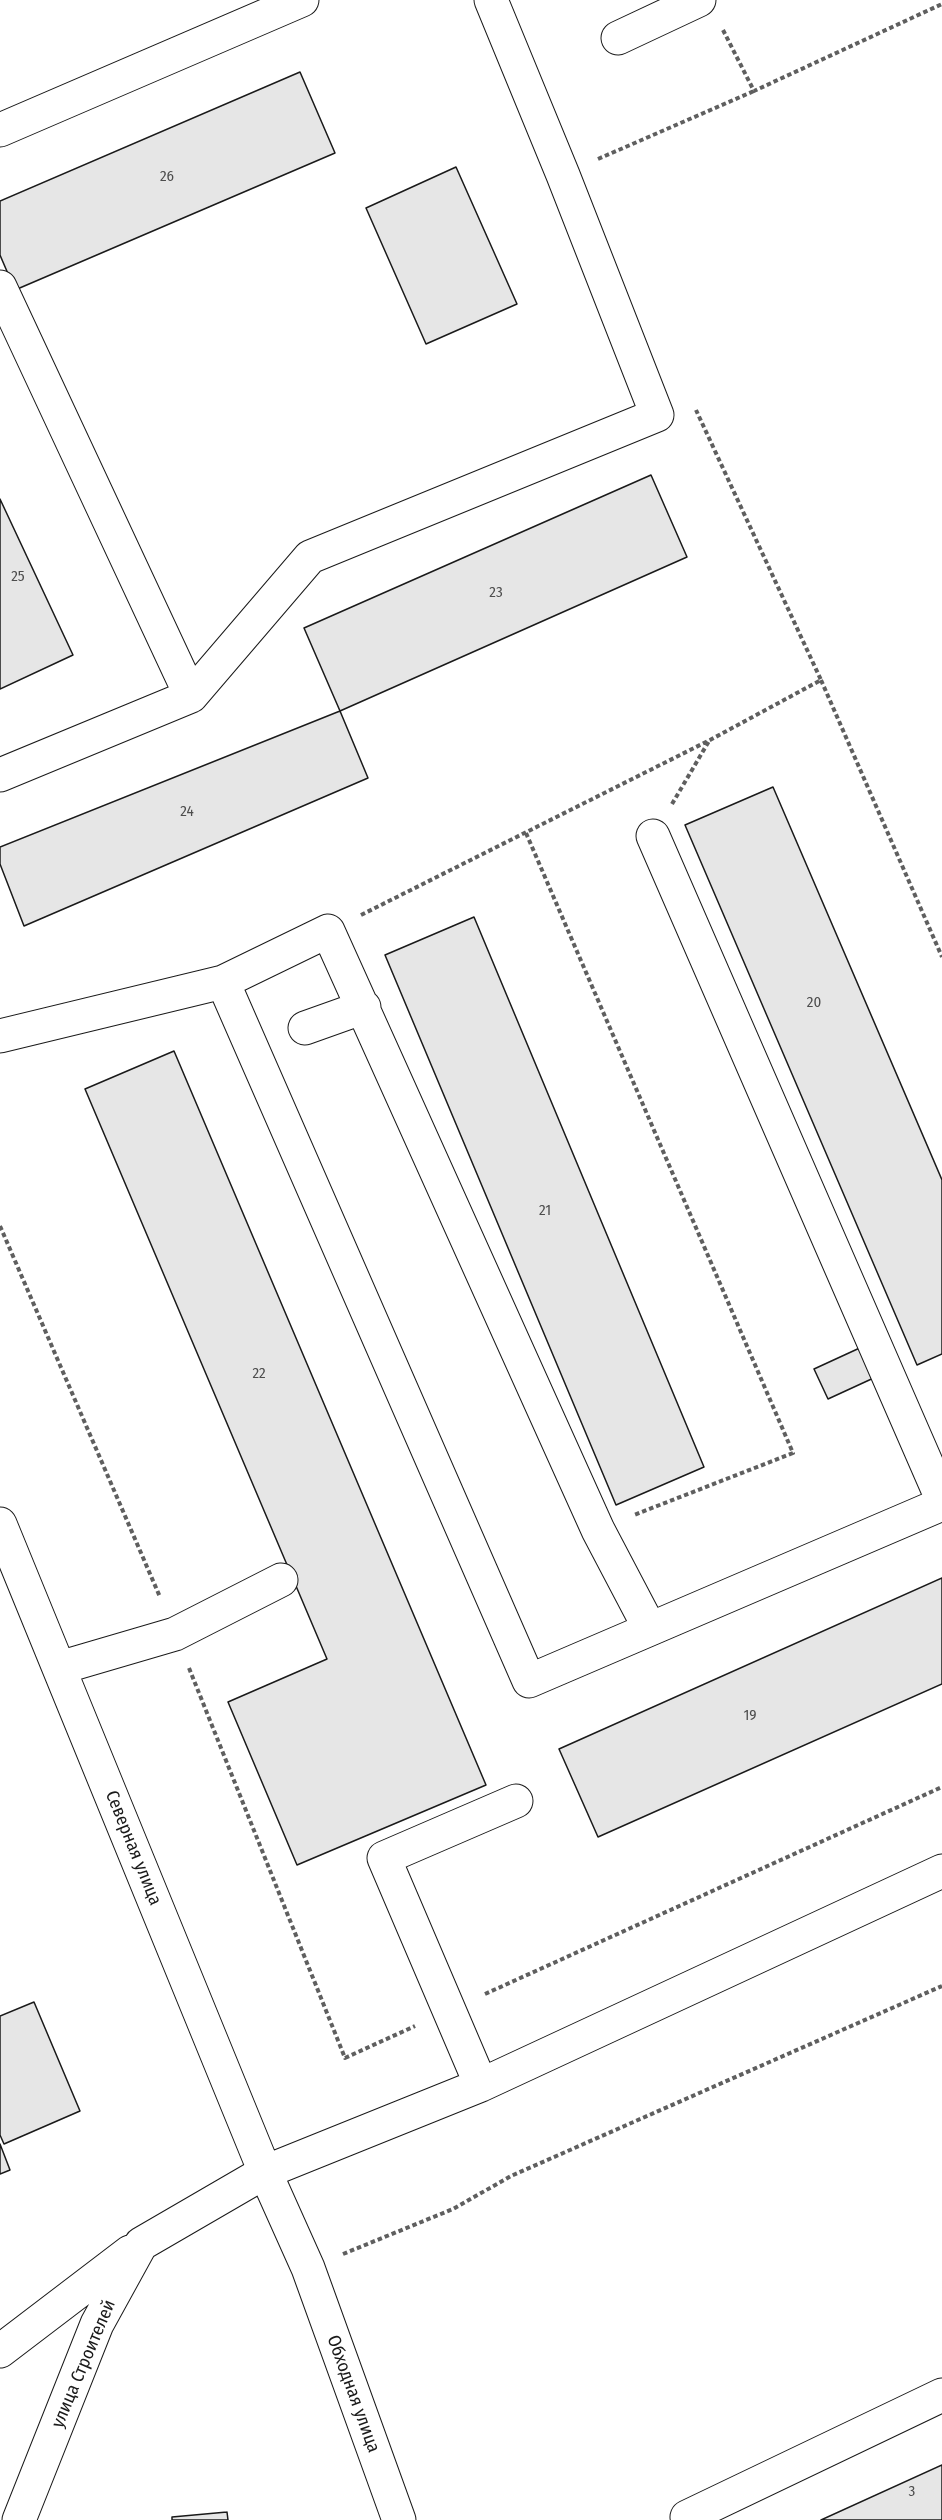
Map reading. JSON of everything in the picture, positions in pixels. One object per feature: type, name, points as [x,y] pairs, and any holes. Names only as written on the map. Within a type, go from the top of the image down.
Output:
[{"type":"street","points":[[0,130],[302,0]]},
{"type":"street","points":[[0,775],[191,696],[310,557],[657,415],[563,175],[491,0]]},
{"type":"street","points":[[618,38],[709,10]]},
{"type":"street","points":[[0,287],[191,696]]},
{"type":"street","points":[[653,836],[942,1498]]},
{"type":"street","points":[[0,1036],[223,982],[328,931],[598,1530],[650,1629]]},
{"type":"street","points":[[223,982],[529,1681],[942,1504]]},
{"type":"street","points":[[305,1028],[364,1007]]},
{"type":"street","name":"Северная улица","points":[[0,1524],[6,1559],[59,1668],[265,2172],[308,2268]]},
{"type":"street","points":[[59,1668],[176,1634],[281,1580]]},
{"type":"street","points":[[482,2085],[384,1858],[516,1801]]},
{"type":"street","points":[[0,2351],[141,2244],[265,2172],[482,2085],[942,1871]]},
{"type":"street","name":"улица Строителей","points":[[19,2520],[97,2324],[141,2244]]},
{"type":"street","name":"Обходная улица","points":[[308,2268],[399,2520]]},
{"type":"street","points":[[688,2520],[687,2517],[942,2395]]},
{"type":"path","points":[[563,175],[754,91],[942,4]]},
{"type":"path","points":[[709,10],[754,91]]},
{"type":"path","points":[[657,415],[690,397],[821,680],[942,957]]},
{"type":"path","points":[[328,931],[710,740],[821,680]]},
{"type":"path","points":[[653,836],[710,740]]},
{"type":"path","points":[[526,833],[793,1453],[598,1530]]},
{"type":"path","points":[[345,2058],[942,1787]]},
{"type":"path","points":[[308,2268],[453,2209],[511,2176],[942,1986]]},
{"type":"building","points":[[300,72],[335,153],[15,290],[0,255],[0,201]]},
{"type":"building","points":[[456,167],[517,304],[426,344],[366,208]]},
{"type":"building","points":[[651,475],[687,557],[340,711],[304,628]]},
{"type":"building","points":[[0,499],[73,655],[0,689]]},
{"type":"building","points":[[340,711],[368,778],[24,926],[0,864],[0,847]]},
{"type":"building","points":[[773,787],[942,1180],[942,1354],[917,1365],[685,825]]},
{"type":"building","points":[[474,917],[704,1467],[616,1505],[385,955]]},
{"type":"building","points":[[174,1051],[486,1785],[297,1865],[228,1702],[327,1659],[85,1089]]},
{"type":"building","points":[[864,1346],[878,1376],[828,1399],[814,1369]]},
{"type":"building","points":[[942,1578],[942,1684],[598,1837],[559,1749]]},
{"type":"building","points":[[34,2002],[80,2111],[4,2144],[0,2135],[0,2016]]},
{"type":"building","points":[[0,2144],[10,2170],[0,2174]]},
{"type":"building","points":[[942,2465],[942,2520],[821,2520]]},
{"type":"building","points":[[227,2512],[228,2520],[172,2520],[172,2517]]}]
